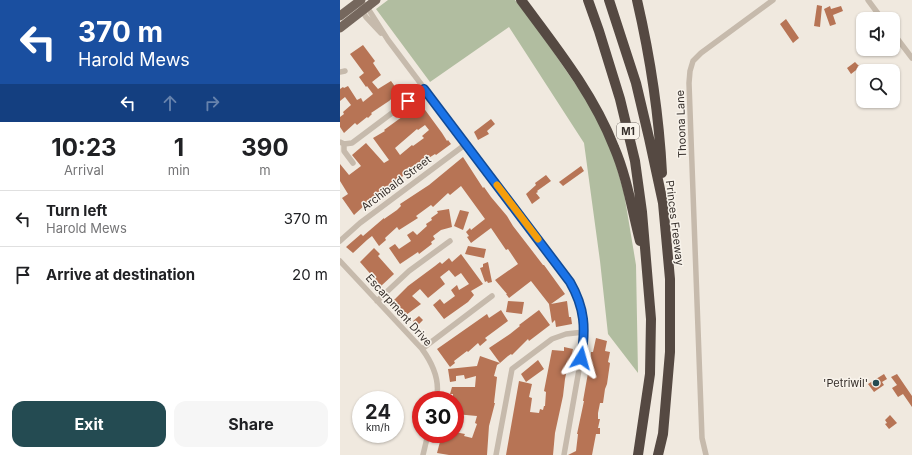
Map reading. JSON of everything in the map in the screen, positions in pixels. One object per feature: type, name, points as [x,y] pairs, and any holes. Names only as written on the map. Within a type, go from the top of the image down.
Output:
[{"type":"highway","points":[[520,0],[564,58],[602,120],[615,147],[624,174],[646,267]]},
{"type":"highway","name":"M1","points":[[588,0],[600,31],[620,99],[635,161],[642,212],[650,319],[650,374],[638,455]]},
{"type":"highway","name":"Princes Freeway","points":[[609,0],[636,83],[663,203],[670,279],[670,352],[663,434],[658,455]]},
{"type":"highway","points":[[637,0],[644,33],[660,140],[663,203]]},
{"type":"main road","points":[[340,16],[376,0]]},
{"type":"main road","points":[[340,28],[362,5]]},
{"type":"street","name":"Thoona Lane","points":[[706,455],[702,438],[689,83],[690,71],[693,61],[711,45],[773,0]]},
{"type":"street","points":[[868,0],[877,12]]},
{"type":"street","points":[[362,5],[570,282],[576,293],[582,309],[584,332],[583,347],[564,455]]},
{"type":"street","points":[[900,42],[912,58]]},
{"type":"street","points":[[353,163],[344,151],[342,143],[352,143],[424,89]]},
{"type":"street","name":"Archibald Street","points":[[340,241],[360,223],[466,144]]},
{"type":"street","points":[[377,301],[409,271],[450,242]]},
{"type":"street","name":"Escarpment Drive","points":[[340,261],[422,349],[437,378],[438,391]]},
{"type":"street","points":[[422,349],[492,296]]},
{"type":"street","points":[[496,455],[510,373],[512,369],[552,339],[566,334],[584,332]]},
{"type":"street","points":[[423,455],[426,443]]},
{"type":"green space","points":[[388,0],[515,0],[537,28],[587,101],[606,137],[613,154],[624,193],[636,265],[638,373],[608,334],[584,143],[509,27],[430,82],[376,9]]},
{"type":"building","points":[[817,5],[822,6],[820,27],[814,26]]},
{"type":"building","points":[[830,6],[831,9],[841,6],[843,11],[833,15],[836,24],[830,26],[824,9]]},
{"type":"building","points":[[786,19],[799,38],[793,43],[780,24]]},
{"type":"building","points":[[363,45],[375,61],[373,63],[381,75],[372,82],[378,89],[391,81],[399,92],[371,113],[372,114],[368,118],[367,117],[357,125],[355,123],[344,133],[340,127],[340,117],[351,105],[345,97],[340,101],[340,89],[348,86],[357,100],[361,98],[363,102],[373,94],[359,77],[364,73],[350,54]]},
{"type":"building","points":[[855,62],[857,64],[856,70],[851,74],[847,68]]},
{"type":"building","points":[[420,103],[447,141],[448,140],[451,144],[436,155],[435,154],[424,161],[371,199],[370,201],[372,203],[367,206],[366,204],[354,215],[342,198],[348,194],[340,181],[340,164],[349,175],[361,166],[352,155],[366,143],[384,163],[389,160],[373,138],[385,131],[384,130]],"holes":[[[425,125],[429,130],[422,136],[424,138],[413,146],[412,145],[400,155],[395,148],[417,129],[418,130]]]},
{"type":"building","points":[[491,119],[495,124],[487,131],[489,134],[478,140],[474,132]]},
{"type":"building","points":[[463,157],[483,188],[484,187],[507,216],[565,294],[551,304],[567,301],[569,317],[571,317],[572,324],[556,327],[555,320],[552,323],[549,304],[531,281],[509,298],[495,280],[518,264],[508,249],[506,250],[491,228],[471,243],[466,232],[485,219],[461,186],[450,195],[448,193],[433,207],[431,205],[416,216],[418,218],[399,230],[397,227],[379,246],[372,236],[353,253],[346,247],[361,234],[363,236],[384,218],[397,210],[401,206],[400,204],[429,185]]},
{"type":"building","points":[[581,166],[584,171],[563,186],[559,182]]},
{"type":"building","points":[[546,175],[551,181],[537,191],[538,192],[536,193],[540,198],[532,204],[526,194],[536,185],[535,183]]},
{"type":"building","points":[[449,209],[452,227],[441,230],[433,236],[435,239],[431,242],[432,244],[419,254],[418,252],[400,264],[389,248],[395,244],[399,249],[411,241],[407,235],[413,231],[417,235],[427,226],[426,224],[432,220],[431,218],[438,213],[437,211]]},
{"type":"building","points":[[460,210],[469,212],[463,230],[454,226]]},
{"type":"building","points":[[468,246],[486,249],[484,258],[465,254]]},
{"type":"building","points":[[374,248],[380,254],[378,256],[394,274],[381,286],[360,262]]},
{"type":"building","points":[[461,254],[483,284],[471,291],[474,295],[468,302],[444,319],[433,305],[440,299],[444,304],[455,296],[451,290],[457,285],[459,290],[469,284],[461,273],[455,277],[449,270],[440,277],[445,284],[428,298],[420,289],[412,296],[421,304],[406,315],[397,304],[395,305],[393,301],[408,286],[440,262],[442,264],[449,258],[452,262]]},
{"type":"building","points":[[488,262],[492,282],[488,283],[487,281],[485,282],[480,268],[483,267],[483,264]]},
{"type":"building","points":[[508,301],[524,302],[522,314],[506,312]]},
{"type":"building","points":[[501,310],[508,321],[485,338],[487,340],[480,346],[478,343],[454,361],[455,363],[450,367],[437,349],[487,314],[489,318]]},
{"type":"building","points":[[539,310],[550,325],[529,341],[528,339],[512,355],[511,354],[508,356],[500,363],[489,348],[510,334]]},
{"type":"building","points":[[419,316],[423,320],[417,326],[413,321]]},
{"type":"building","points":[[596,338],[607,341],[605,351],[610,352],[607,384],[603,403],[600,403],[598,413],[598,419],[600,419],[598,428],[600,428],[600,434],[596,434],[592,455],[568,455],[576,451],[577,434],[589,373],[591,352],[593,352]]},
{"type":"building","points":[[564,347],[573,349],[569,369],[567,369],[565,379],[555,433],[553,455],[506,455],[519,381],[532,384],[529,397],[532,398],[530,412],[539,413],[540,409],[543,410],[545,406],[546,392],[544,391],[552,350],[564,351]]},
{"type":"building","points":[[480,356],[500,363],[497,365],[494,376],[497,377],[495,403],[489,426],[487,455],[449,455],[437,453],[440,443],[464,443],[464,436],[472,438],[477,424],[475,423],[477,416],[464,415],[464,391],[451,391],[452,387],[475,387],[476,376],[465,379],[464,375],[456,376],[456,381],[450,382],[448,369],[477,366]]},
{"type":"building","points":[[538,360],[544,369],[526,382],[521,374]]},
{"type":"building","name":"'Petriwil'","points":[[884,374],[887,379],[882,382],[884,385],[874,392],[868,384]]},
{"type":"building","points":[[897,374],[912,396],[912,407],[903,394],[898,397],[892,388],[897,385],[891,377]]},
{"type":"building","points":[[890,415],[897,423],[889,429],[885,424],[887,423],[885,420]]},
{"type":"slow traffic","points":[[497,185],[538,239]]},
{"type":"place","name":"'Petriwil'","points":[[876,383]]},
{"type":"route","points":[[408,101],[424,89],[570,282],[580,303],[584,321],[581,358]]}]
